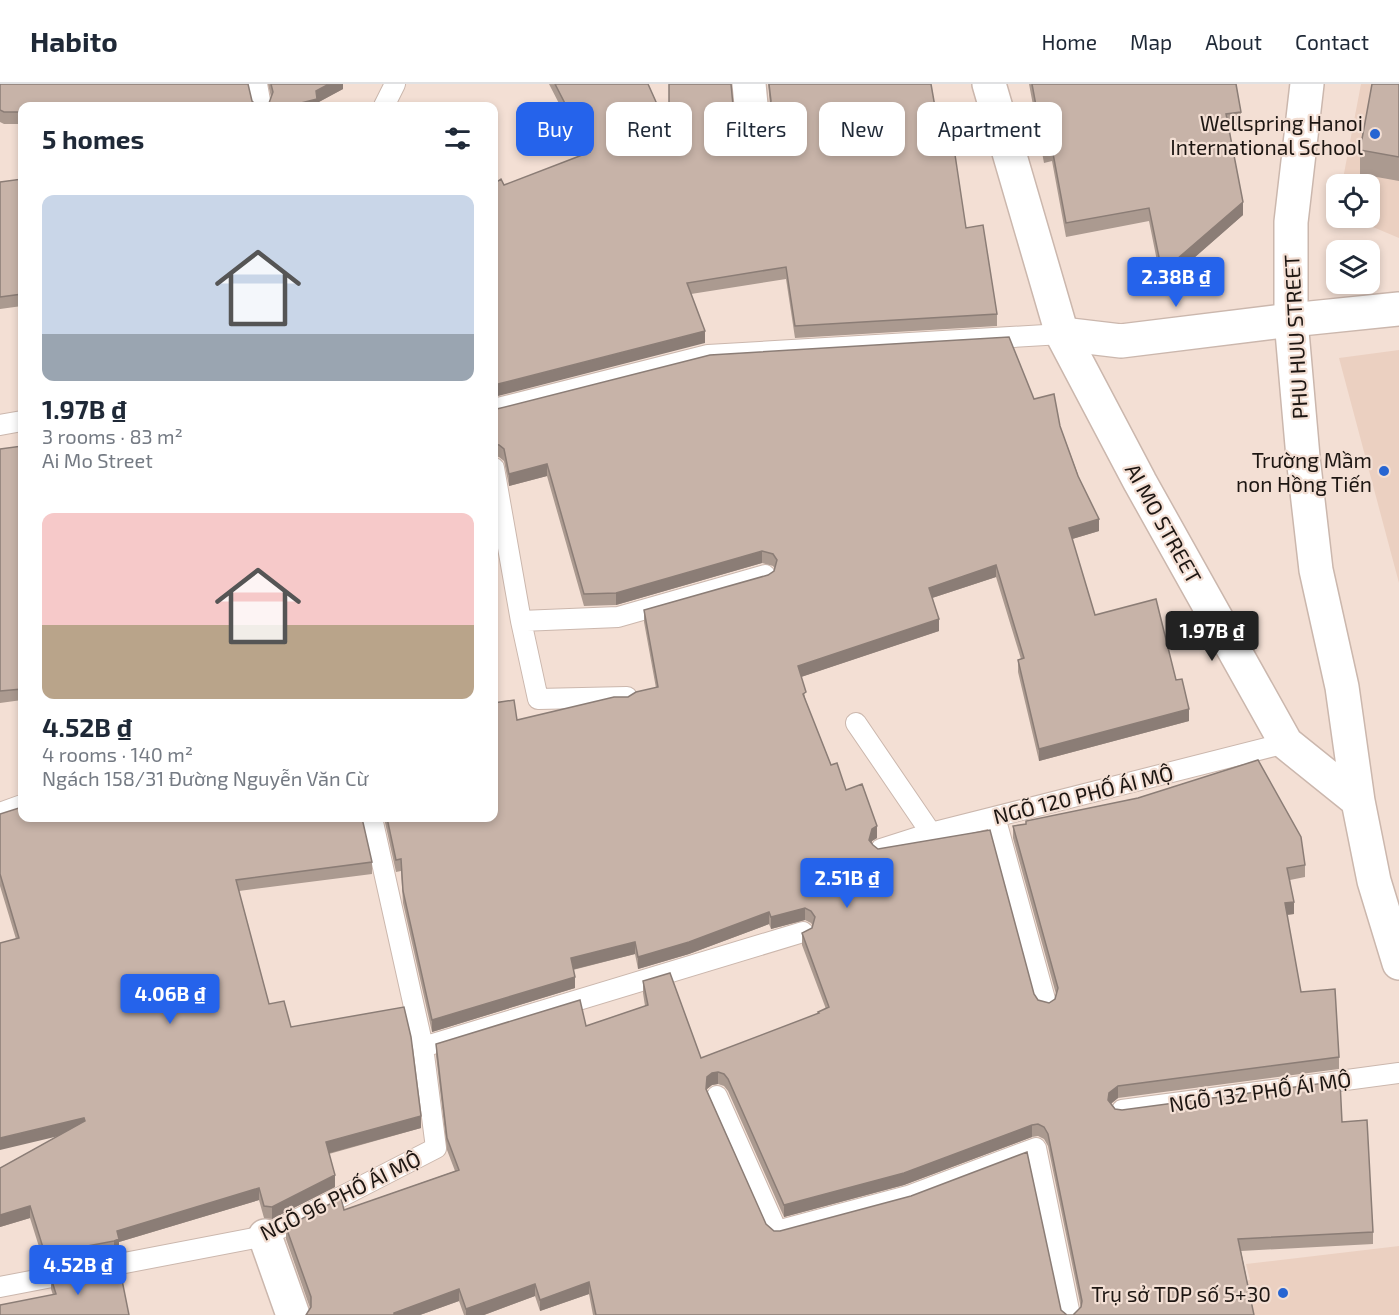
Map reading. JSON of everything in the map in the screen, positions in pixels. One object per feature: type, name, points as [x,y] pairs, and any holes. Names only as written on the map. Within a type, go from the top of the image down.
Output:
[{"type":"street","name":"AI MO STREET","points":[[989,84],[1062,334],[1140,483],[1286,743],[1359,801]]},
{"type":"street","name":"PHU HUU STREET","points":[[1306,84],[1291,222],[1291,320],[1302,457],[1316,570],[1342,687],[1359,801]]},
{"type":"street","points":[[1062,334],[1121,341],[1399,309]]},
{"type":"street","points":[[1359,801],[1374,881],[1399,963]]},
{"type":"street","points":[[265,1236],[293,1315]]},
{"type":"lane","points":[[257,84],[260,102]]},
{"type":"lane","points":[[386,102],[395,84]]},
{"type":"lane","points":[[498,408],[708,355],[1062,334]]},
{"type":"lane","points":[[0,425],[18,422]]},
{"type":"lane","points":[[498,491],[521,621],[538,699],[627,697]]},
{"type":"lane","points":[[521,621],[618,617],[765,575]]},
{"type":"lane","points":[[856,723],[931,834]]},
{"type":"lane","name":"NGÕ 120 PHỐ ÁI MỘ","points":[[881,849],[995,817],[1286,743]]},
{"type":"lane","points":[[0,813],[18,806]]},
{"type":"lane","points":[[995,817],[1046,1003]]},
{"type":"lane","points":[[373,822],[423,1047],[803,932]]},
{"type":"lane","name":"NGÕ 96 PHỐ ÁI MỘ","points":[[0,1287],[265,1236],[436,1148],[423,1047]]},
{"type":"lane","name":"NGÕ 132 PHỐ ÁI MỘ","points":[[1120,1110],[1399,1073]]},
{"type":"lane","points":[[717,1096],[777,1231],[908,1196],[1036,1148],[1070,1315]]},
{"type":"shaded area","name":"Wellspring Hanoi International School","points":[[1361,84],[1399,84],[1399,238],[1375,228],[1380,228],[1380,174],[1344,174]]},
{"type":"shaded area","name":"Trường Mầm non Hồng Tiến","points":[[1399,350],[1399,583],[1339,358]]},
{"type":"shaded area","name":"Trụ sở TDP số 5+30","points":[[1399,1246],[1399,1315],[1084,1315],[1082,1306],[1250,1280],[1246,1264]]},
{"type":"building","points":[[0,84],[248,84],[253,102],[18,102],[18,112],[0,110]]},
{"type":"building","points":[[271,84],[329,84],[316,91],[317,99],[305,102],[269,102],[273,92]]},
{"type":"building","points":[[555,84],[648,84],[656,102],[606,102],[606,156],[692,156],[692,102],[669,102],[669,84],[731,84],[733,102],[704,102],[704,156],[807,156],[807,102],[771,102],[769,84],[931,84],[934,102],[917,102],[917,156],[955,156],[966,228],[983,225],[997,314],[795,326],[786,267],[687,283],[705,331],[498,384],[498,181],[501,179],[504,185],[580,156],[594,156],[594,102],[564,102]]},
{"type":"building","points":[[1032,84],[1236,84],[1241,112],[1226,114],[1243,202],[1162,272],[1149,208],[1066,223],[1053,156],[1062,156],[1062,102],[1035,102]]},
{"type":"building","points":[[1372,84],[1399,84],[1399,157],[1360,150]]},
{"type":"building","points":[[18,180],[18,295],[0,297],[0,182]]},
{"type":"building","points":[[1009,337],[1034,399],[1054,394],[1060,426],[1078,476],[1099,519],[1069,528],[1095,615],[1156,599],[1176,680],[1182,679],[1189,709],[1039,749],[1018,660],[1024,658],[996,565],[929,588],[939,619],[798,666],[806,692],[803,694],[831,765],[837,763],[846,790],[862,784],[877,826],[872,829],[869,840],[878,849],[990,830],[1034,994],[1038,1000],[1049,1003],[1055,999],[1058,988],[1013,826],[1026,824],[1026,821],[1138,798],[1258,760],[1301,837],[1305,865],[1287,868],[1294,902],[1285,903],[1301,992],[1335,989],[1339,1057],[1118,1086],[1109,1093],[1108,1100],[1115,1109],[1122,1110],[1340,1081],[1342,1122],[1367,1120],[1373,1232],[1238,1239],[1254,1315],[1073,1315],[1081,1307],[1082,1301],[1048,1134],[1044,1127],[1038,1124],[1032,1125],[904,1173],[784,1205],[728,1079],[724,1074],[718,1072],[707,1077],[706,1089],[766,1224],[774,1231],[911,1196],[1027,1152],[1061,1310],[1067,1315],[596,1315],[589,1282],[540,1300],[535,1284],[466,1309],[459,1289],[394,1313],[394,1315],[306,1315],[311,1307],[311,1297],[286,1227],[341,1198],[344,1210],[459,1170],[447,1138],[436,1044],[580,1000],[586,1026],[648,1005],[643,981],[670,973],[701,1058],[819,1013],[829,1007],[802,933],[812,928],[815,917],[805,908],[771,917],[769,912],[689,942],[638,957],[635,942],[571,958],[575,977],[432,1020],[403,891],[401,859],[396,860],[388,822],[498,822],[498,702],[514,700],[517,720],[614,697],[628,697],[636,692],[658,687],[644,610],[768,575],[774,571],[777,560],[773,554],[762,551],[616,593],[584,594],[547,464],[509,474],[504,449],[498,445],[498,409],[710,355]]},
{"type":"building","points":[[18,447],[18,689],[0,691],[0,449]]},
{"type":"building","points":[[18,808],[18,822],[363,822],[372,862],[236,880],[269,1004],[284,1001],[291,1027],[404,1007],[411,1037],[421,1116],[326,1142],[335,1175],[272,1207],[264,1206],[259,1188],[117,1231],[119,1239],[114,1241],[45,1254],[30,1206],[0,1215],[0,1168],[85,1121],[84,1118],[0,1138],[0,943],[19,938],[0,874],[0,814]]},
{"type":"building","points":[[119,1265],[129,1315],[0,1315],[0,1305],[56,1294],[51,1278]]},
{"type":"place","name":"Wellspring Hanoi International School","points":[[1375,134]]},
{"type":"place","name":"Trường Mầm non Hồng Tiến","points":[[1384,471]]},
{"type":"place","name":"Trụ sở TDP số 5+30","points":[[1283,1293]]}]
